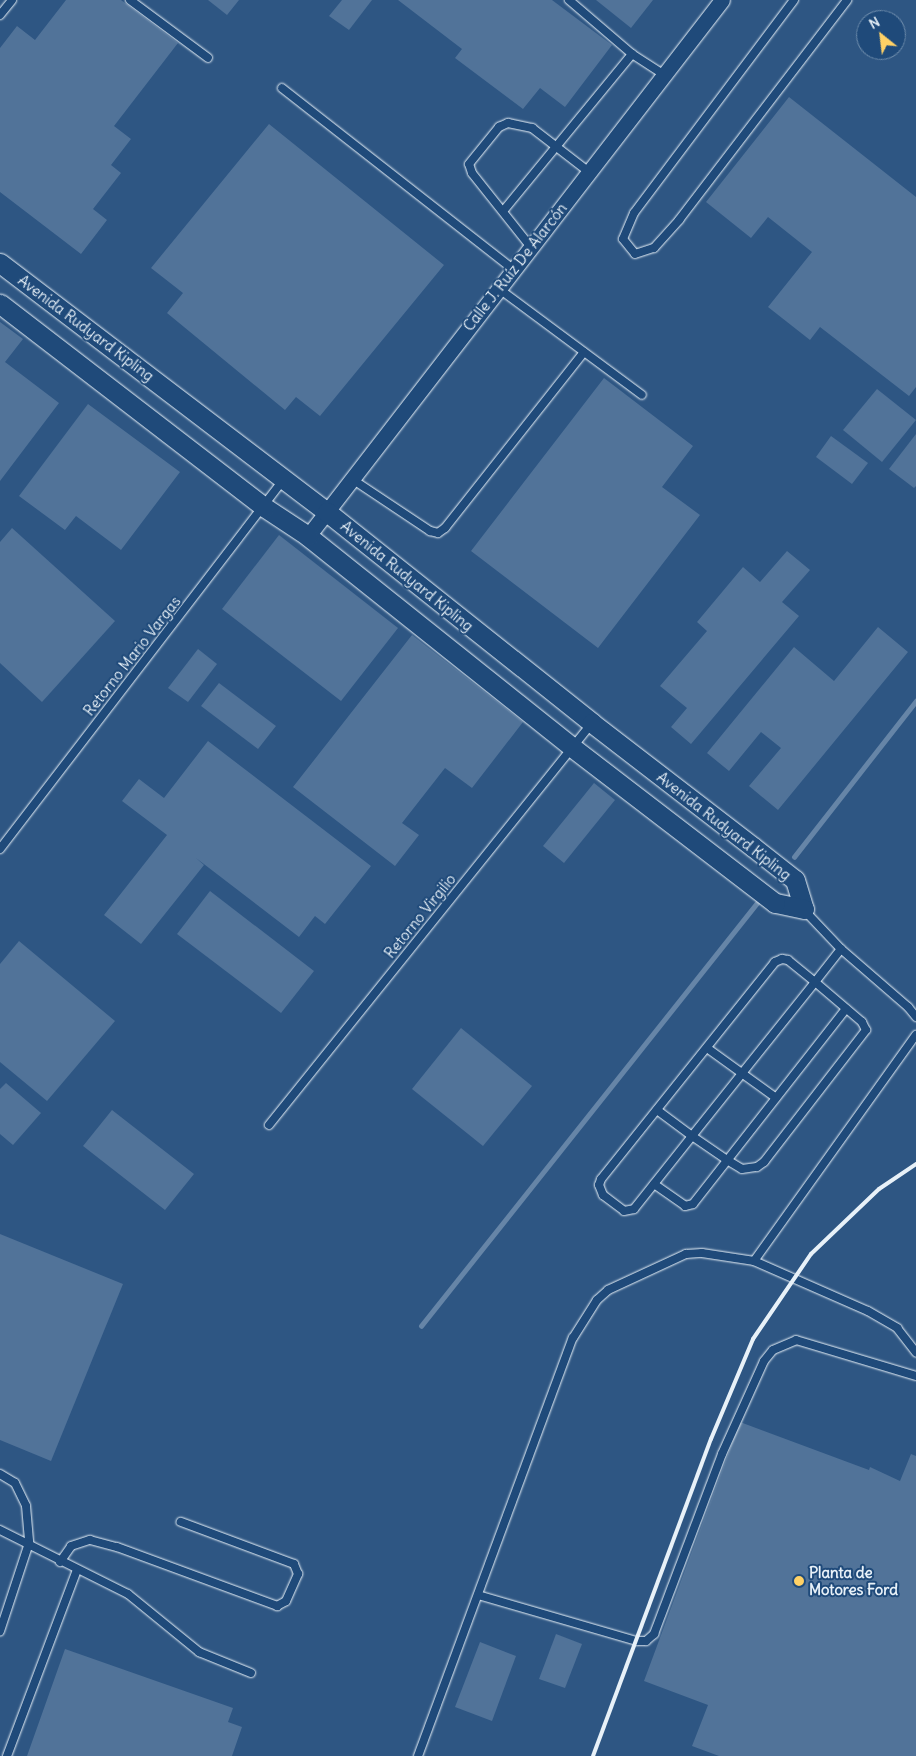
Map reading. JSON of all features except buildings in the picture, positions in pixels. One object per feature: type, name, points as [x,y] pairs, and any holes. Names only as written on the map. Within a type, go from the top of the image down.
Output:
[{"type":"street","name":"Calle J. Ruíz De Alarcón","points":[[308,536],[530,246],[722,0]]},
{"type":"street","name":"Avenida Rudyard Kipling","points":[[0,263],[327,512],[592,723],[795,880],[804,909],[775,903],[735,870],[572,748],[308,536],[264,507],[0,304]]},
{"type":"street","points":[[735,870],[753,847]]},
{"type":"lane","points":[[0,15],[12,0]]},
{"type":"lane","points":[[130,0],[208,58]]},
{"type":"lane","points":[[569,0],[632,54],[664,75]]},
{"type":"lane","points":[[794,0],[634,213],[624,239],[635,254],[654,248],[679,220],[847,0]]},
{"type":"lane","points":[[504,210],[632,54]]},
{"type":"lane","points":[[282,88],[513,269]]},
{"type":"lane","points":[[530,246],[504,210],[472,174],[469,164],[502,125],[532,128],[589,172]]},
{"type":"lane","points":[[498,288],[642,395]]},
{"type":"lane","points":[[352,479],[430,532],[438,533],[445,528],[584,352]]},
{"type":"lane","name":"Retorno Mario Vargas","points":[[0,849],[284,479]]},
{"type":"lane","name":"Retorno Virgilio","points":[[269,1125],[592,723]]},
{"type":"lane","points":[[804,909],[841,949],[916,1017]]},
{"type":"lane","points":[[657,1110],[692,1136],[742,1169],[757,1167],[764,1162],[864,1035],[862,1022],[846,1008],[814,982],[788,960],[778,960],[657,1110],[599,1185],[603,1194],[627,1212],[634,1210],[654,1184],[692,1136],[743,1072],[814,982],[841,949]]},
{"type":"lane","points":[[654,1184],[685,1206],[690,1206],[846,1008]]},
{"type":"lane","points":[[754,1261],[916,1035]]},
{"type":"lane","points":[[707,1048],[743,1072],[776,1098]]},
{"type":"lane","points":[[418,1756],[572,1338],[597,1300],[608,1290],[686,1254],[702,1253],[754,1261],[868,1311],[897,1328],[916,1352]]},
{"type":"lane","points":[[478,1595],[636,1641],[646,1640],[654,1634],[722,1454],[764,1362],[773,1350],[796,1340],[916,1376]]},
{"type":"lane","points":[[0,1474],[15,1483],[26,1506],[29,1543],[0,1631]]},
{"type":"lane","points":[[60,1562],[71,1546],[90,1540],[117,1547],[277,1606],[286,1601],[298,1574],[294,1564],[181,1522]]},
{"type":"lane","points":[[0,1530],[29,1543],[60,1562],[128,1594],[199,1652],[251,1672]]},
{"type":"lane","points":[[7,1756],[77,1570]]},
{"type":"shaded area","points":[[0,0],[916,0],[916,1756],[0,1756]]},
{"type":"waterway","points":[[794,857],[916,701]]},
{"type":"waterway","points":[[421,1326],[757,903]]},
{"type":"railway","points":[[593,1756],[711,1439],[753,1339],[811,1254],[879,1189],[916,1164]]},
{"type":"place","name":"Planta de Motores Ford","points":[[799,1581]]}]
